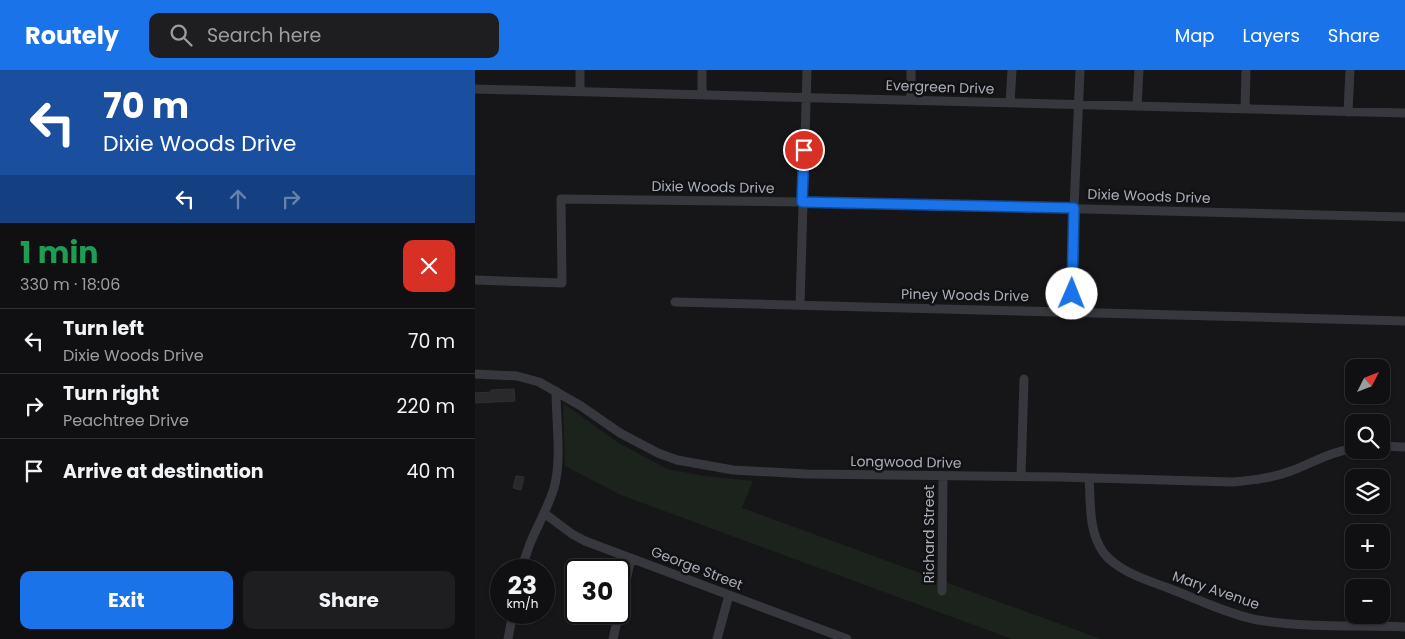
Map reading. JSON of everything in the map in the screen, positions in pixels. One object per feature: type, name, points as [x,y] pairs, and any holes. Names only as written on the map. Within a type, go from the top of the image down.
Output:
[{"type":"street","points":[[580,92],[581,70]]},
{"type":"street","points":[[702,70],[702,95]]},
{"type":"street","points":[[800,305],[807,70]]},
{"type":"street","points":[[911,70],[911,100]]},
{"type":"street","points":[[1010,103],[1012,70]]},
{"type":"street","points":[[1071,312],[1080,70]]},
{"type":"street","points":[[1137,106],[1139,70]]},
{"type":"street","points":[[1245,109],[1246,70]]},
{"type":"street","points":[[1348,112],[1350,70]]},
{"type":"street","name":"Evergreen Drive","points":[[475,89],[1405,113]]},
{"type":"street","name":"Dixie Woods Drive","points":[[475,280],[562,283],[561,199],[802,202],[1405,217]]},
{"type":"street","name":"Piney Woods Drive","points":[[675,302],[1405,321]]},
{"type":"street","name":"Longwood Drive","points":[[475,374],[517,376],[539,382],[639,444],[677,460],[733,470],[943,477],[1089,478],[1233,482],[1262,480],[1292,471],[1321,457],[1345,450]]},
{"type":"street","points":[[1021,477],[1024,379]]},
{"type":"street","points":[[525,559],[528,546],[544,513],[557,470],[556,391]]},
{"type":"street","points":[[1390,446],[1405,447]]},
{"type":"street","name":"Richard Street","points":[[942,591],[943,477]]},
{"type":"street","name":"Mary Avenue","points":[[1089,478],[1092,523],[1097,540],[1103,552],[1114,563],[1129,572],[1159,585],[1257,619],[1289,624],[1405,627]]},
{"type":"street","name":"George Street","points":[[544,513],[572,534],[585,541],[834,636],[847,639]]},
{"type":"street","points":[[613,639],[631,558]]},
{"type":"street","points":[[717,639],[729,595]]},
{"type":"street","points":[[508,639],[511,624]]},
{"type":"shaded area","points":[[563,403],[617,442],[667,469],[705,476],[753,481],[742,508],[1101,639],[1012,639],[621,495],[565,466]]},
{"type":"building","points":[[514,389],[515,401],[475,403],[475,393]]},
{"type":"building","points":[[516,476],[524,477],[521,490],[513,488]]},
{"type":"route","points":[[804,150],[802,202],[1074,208],[1072,294]]}]
